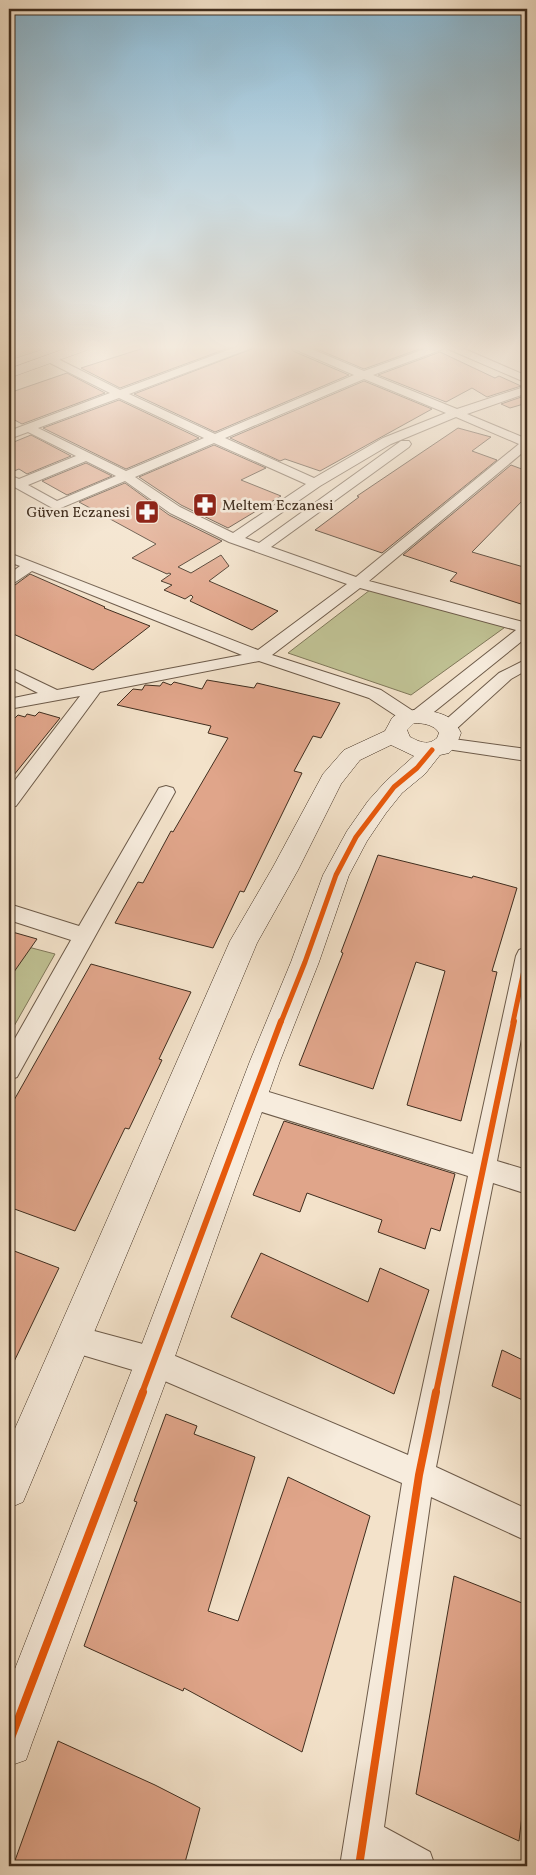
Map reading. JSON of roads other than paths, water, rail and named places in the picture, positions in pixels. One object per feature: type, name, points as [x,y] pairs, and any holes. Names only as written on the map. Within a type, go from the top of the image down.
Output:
[{"type":"street","points":[[27,434],[86,456],[126,476],[175,510],[234,539],[358,583],[527,629]]},
{"type":"street","points":[[204,434],[315,483]]},
{"type":"street","points":[[14,482],[56,506],[224,434]]},
{"type":"street","points":[[234,539],[315,483],[387,442],[405,434]]},
{"type":"street","points":[[261,548],[422,434]]},
{"type":"street","points":[[9,704],[260,656],[358,583],[527,443],[507,434]]},
{"type":"street","points":[[14,482],[86,456]]},
{"type":"street","points":[[9,557],[260,656],[375,694],[405,724],[406,746],[423,751],[444,739],[527,751]]},
{"type":"street","points":[[9,580],[30,566]]},
{"type":"street","points":[[9,1488],[244,941],[285,870],[331,780],[352,755],[405,724],[527,629]]},
{"type":"street","points":[[9,1743],[305,962],[336,875],[352,845],[377,807],[394,787],[417,768],[505,676],[527,664]]},
{"type":"street","points":[[9,672],[54,695]]},
{"type":"street","points":[[9,801],[95,687]]},
{"type":"street","points":[[405,724],[436,718],[444,739]]},
{"type":"street","points":[[444,739],[527,755]]},
{"type":"street","points":[[9,1070],[166,792]]},
{"type":"street","points":[[9,912],[85,936]]},
{"type":"street","points":[[416,1866],[362,1851],[418,1475],[526,969]]},
{"type":"street","points":[[252,1098],[527,1182]]},
{"type":"street","points":[[72,1339],[154,1362],[418,1475],[527,1525]]},
{"type":"place","name":"Meltem Eczanesi","points":[[205,505]]},
{"type":"place","name":"Güven Eczanesi","points":[[147,512]]}]
